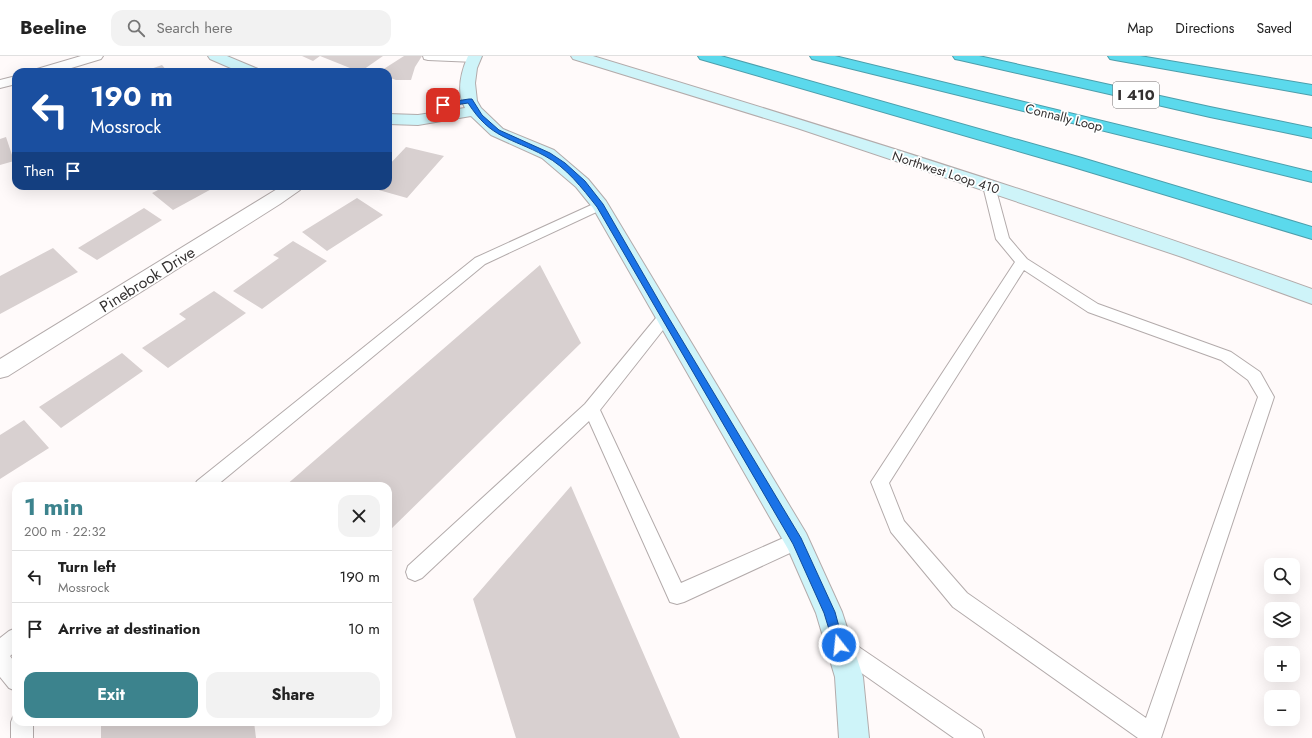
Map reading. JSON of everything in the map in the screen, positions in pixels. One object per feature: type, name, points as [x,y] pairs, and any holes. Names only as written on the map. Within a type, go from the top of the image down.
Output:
[{"type":"highway","points":[[705,56],[1084,164],[1312,233]]},
{"type":"highway","name":"Connally Loop","points":[[817,56],[1312,178]]},
{"type":"highway","name":"I 410","points":[[960,56],[1210,112],[1312,133]]},
{"type":"highway","points":[[1115,56],[1312,90]]},
{"type":"highway","points":[[1156,140],[1312,188]]},
{"type":"street","points":[[56,68],[96,56]]},
{"type":"street","points":[[215,56],[243,68]]},
{"type":"street","points":[[477,57],[469,75],[472,106],[497,132],[548,154],[582,183],[600,206],[797,541],[829,612],[839,645],[848,677],[854,738]]},
{"type":"street","name":"Northwest Loop 410","points":[[582,57],[803,125],[989,186],[1189,252],[1312,297]]},
{"type":"street","points":[[0,84],[12,81]]},
{"type":"street","points":[[392,106],[408,108],[472,106]]},
{"type":"street","points":[[392,119],[418,120],[472,106]]},
{"type":"street","name":"Pinebrook Drive","points":[[0,370],[288,190]]},
{"type":"lane","points":[[428,57],[477,57]]},
{"type":"lane","points":[[989,186],[1003,239],[1022,262],[1093,308],[1226,356],[1254,376],[1266,397],[1151,736],[960,600],[897,526],[880,482],[1022,262]]},
{"type":"lane","points":[[209,482],[480,261],[600,206]]},
{"type":"lane","points":[[415,572],[591,409],[664,317]]},
{"type":"lane","points":[[591,409],[677,595],[797,541]]},
{"type":"lane","points":[[0,651],[12,641]]},
{"type":"lane","points":[[839,645],[973,738]]},
{"type":"lane","points":[[0,660],[12,676]]},
{"type":"lane","points":[[22,726],[22,738]]},
{"type":"building","points":[[302,56],[320,56],[313,61]]},
{"type":"building","points":[[320,56],[383,56],[366,68],[350,68]]},
{"type":"building","points":[[404,56],[422,56],[415,67],[411,80],[392,78],[392,68],[385,68]]},
{"type":"building","points":[[162,65],[165,68],[153,68]]},
{"type":"building","points":[[6,137],[12,155],[12,162],[0,165],[0,139]]},
{"type":"building","points":[[406,147],[444,156],[407,198],[379,190],[392,190],[392,162]]},
{"type":"building","points":[[158,190],[210,190],[173,210],[152,193]]},
{"type":"building","points":[[357,198],[383,215],[327,251],[302,232]]},
{"type":"building","points":[[144,208],[162,220],[97,260],[78,248]]},
{"type":"building","points":[[293,241],[327,261],[262,309],[233,291],[279,258],[273,255]]},
{"type":"building","points":[[53,248],[78,272],[0,314],[0,276]]},
{"type":"building","points":[[540,265],[581,343],[392,528],[392,482],[290,482]]},
{"type":"building","points":[[214,291],[246,313],[168,368],[142,348],[186,319],[179,314]]},
{"type":"building","points":[[122,353],[143,371],[61,428],[39,407]]},
{"type":"building","points":[[24,420],[49,448],[0,479],[0,435]]},
{"type":"building","points":[[571,486],[680,738],[516,738],[473,599]]},
{"type":"building","points":[[101,726],[254,726],[256,738],[101,738]]},
{"type":"route","points":[[443,105],[469,101],[480,117],[497,132],[548,154],[562,165],[582,183],[600,206],[797,541],[829,612],[839,645]]}]
